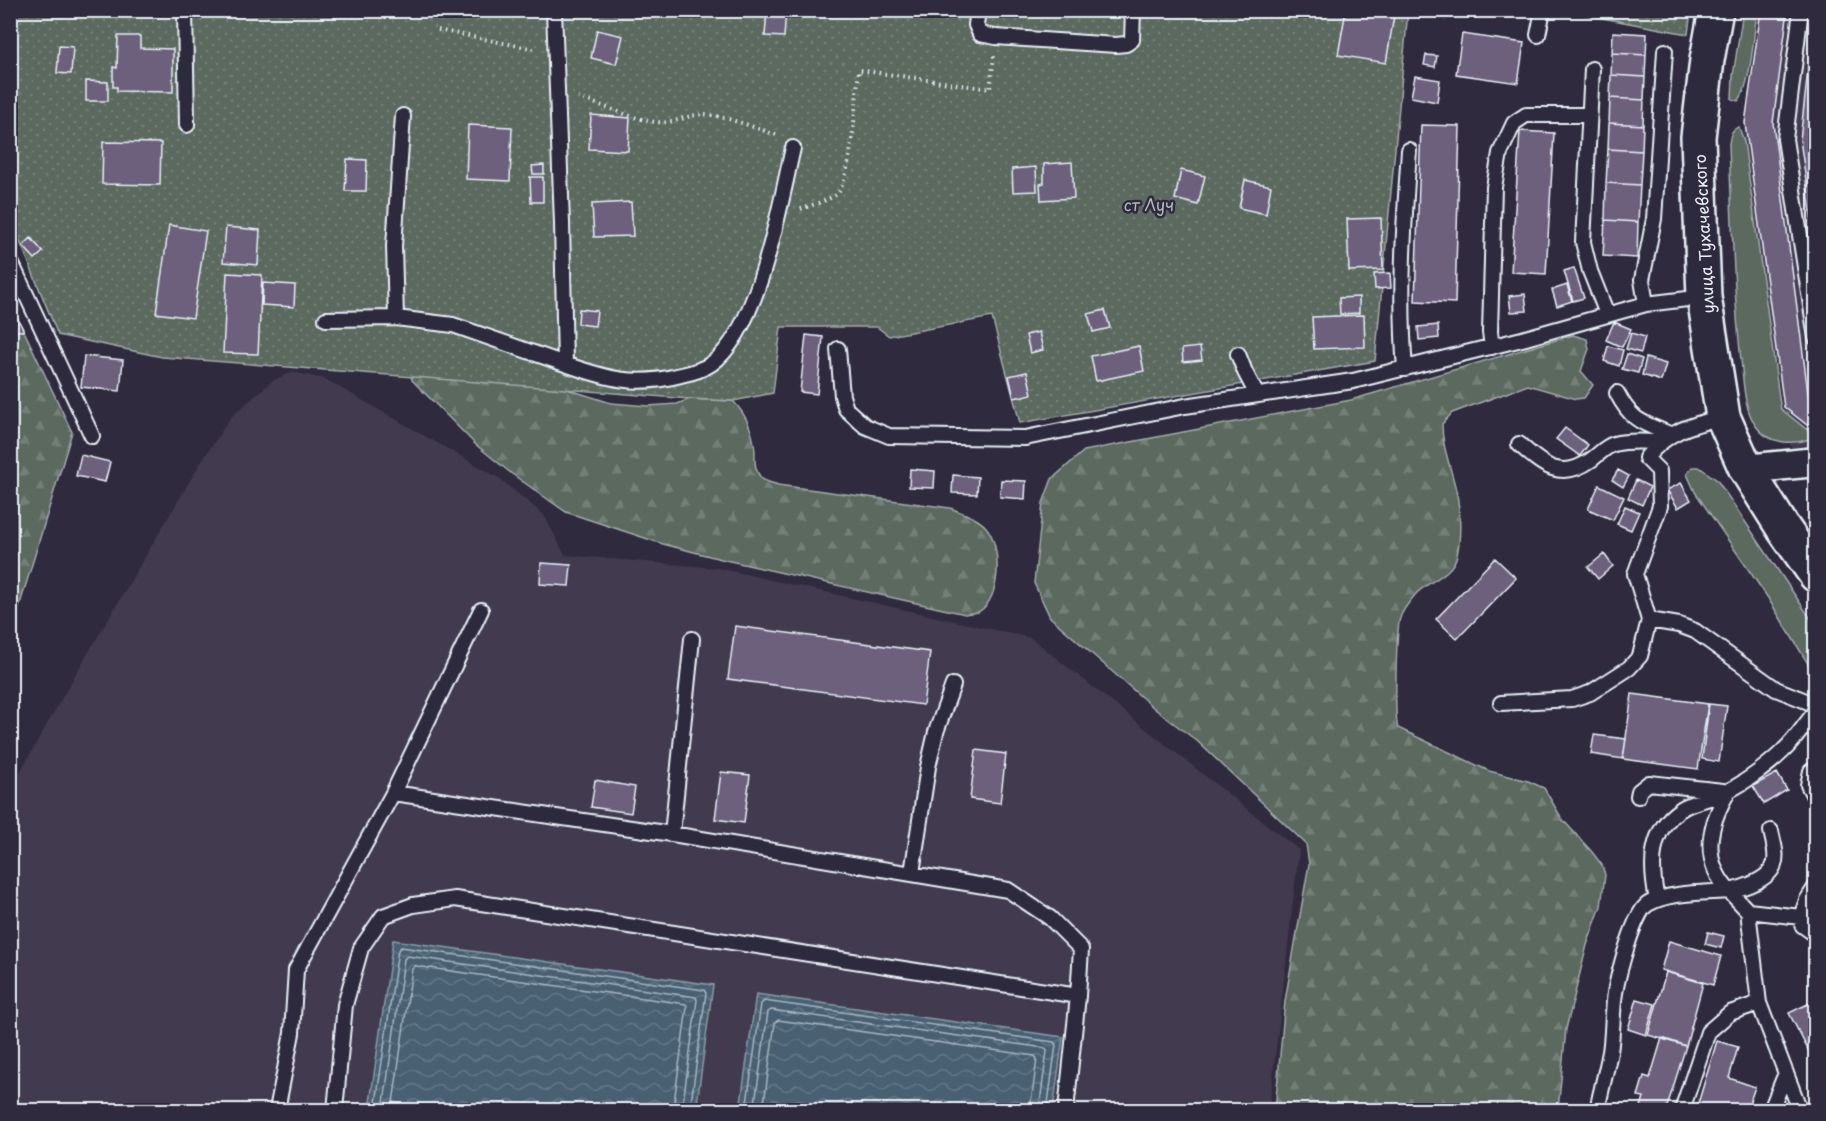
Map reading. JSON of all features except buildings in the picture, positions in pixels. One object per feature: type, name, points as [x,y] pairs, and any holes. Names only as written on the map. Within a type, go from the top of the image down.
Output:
[{"type":"street","name":"улица Тухачевского","points":[[1716,10],[1707,60],[1698,136],[1704,297],[1723,417],[1746,469],[1815,575]]},
{"type":"street","points":[[1746,469],[1815,462]]},
{"type":"lane","points":[[185,10],[187,125]]},
{"type":"lane","points":[[554,10],[565,364]]},
{"type":"lane","points":[[978,10],[977,30],[980,34],[996,38],[1126,44],[1132,40],[1133,10]]},
{"type":"lane","points":[[1538,35],[1543,10]]},
{"type":"lane","points":[[1801,10],[1785,139],[1815,338]]},
{"type":"lane","points":[[1646,304],[1642,280],[1654,219],[1665,51]]},
{"type":"lane","points":[[1592,69],[1583,242],[1590,271],[1607,314]]},
{"type":"lane","points":[[1492,347],[1490,332],[1494,187],[1500,153],[1514,123],[1526,115],[1589,115]]},
{"type":"lane","points":[[396,318],[394,246],[403,116]]},
{"type":"lane","points":[[326,319],[396,318],[453,325],[601,376],[629,381],[658,381],[694,372],[712,363],[741,328],[757,287],[777,218],[793,148]]},
{"type":"lane","points":[[1405,369],[1401,281],[1409,150]]},
{"type":"lane","points":[[10,260],[92,436]]},
{"type":"lane","points":[[838,349],[842,396],[846,409],[865,426],[889,436],[1025,438],[1185,406],[1353,381],[1492,347],[1646,304],[1704,297]]},
{"type":"lane","points":[[1238,354],[1257,395]]},
{"type":"lane","points":[[1617,393],[1629,414],[1666,439]]},
{"type":"lane","points":[[1501,703],[1572,699],[1590,693],[1629,668],[1640,656],[1649,620],[1635,574],[1660,506],[1659,471],[1646,458],[1666,439],[1684,427],[1723,417]]},
{"type":"lane","points":[[1520,444],[1536,460],[1566,472],[1580,468],[1611,445],[1666,439]]},
{"type":"lane","points":[[277,1110],[292,1033],[296,970],[393,793],[481,610]]},
{"type":"lane","points":[[1649,620],[1679,625],[1695,631],[1776,689],[1815,705]]},
{"type":"lane","points":[[672,834],[692,639]]},
{"type":"lane","points":[[912,873],[928,767],[936,732],[953,685]]},
{"type":"lane","points":[[1657,900],[1653,880],[1652,854],[1660,830],[1681,808],[1728,792],[1784,750],[1815,711]]},
{"type":"lane","points":[[1811,771],[1808,785],[1815,800]]},
{"type":"lane","points":[[1638,796],[1639,791],[1649,783],[1728,792]]},
{"type":"lane","points":[[1728,792],[1717,810],[1710,856],[1718,879],[1748,911],[1759,1003],[1800,1110]]},
{"type":"lane","points":[[393,793],[672,834],[1008,890],[1050,918],[1081,949],[1066,1110]]},
{"type":"lane","points":[[1597,1110],[1610,1050],[1616,991],[1629,940],[1638,916],[1646,905],[1657,900],[1685,894],[1729,891],[1748,887],[1770,872],[1775,864],[1776,853],[1771,831]]},
{"type":"lane","points":[[1815,886],[1801,917],[1802,925],[1815,935]]},
{"type":"lane","points":[[335,1110],[345,1005],[361,948],[383,916],[413,905],[454,899],[1078,996]]},
{"type":"lane","points":[[1748,911],[1801,917],[1815,927]]},
{"type":"lane","points":[[1682,1110],[1708,1032],[1730,1013],[1759,1003]]},
{"type":"lane","points":[[1771,1110],[1786,1073]]},
{"type":"path","points":[[438,30],[555,53]]},
{"type":"path","points":[[777,218],[837,194],[843,185],[850,156],[859,70],[990,89],[996,38]]},
{"type":"path","points":[[557,93],[580,98],[646,120],[667,122],[684,116],[705,114],[765,130],[791,143],[793,148]]},
{"type":"shaded area","points":[[1763,11],[1815,11],[1815,444],[1791,447],[1739,157]]},
{"type":"shaded area","points":[[292,372],[325,379],[499,478],[544,515],[565,555],[718,568],[1031,638],[1299,850],[1269,1110],[11,1110],[11,788],[198,467],[230,418],[272,381]]},
{"type":"green space","points":[[1691,10],[1688,34],[1565,11]]},
{"type":"green space","name":"ст Луч","points":[[10,11],[1408,11],[1375,361],[1020,423],[992,317],[889,336],[877,327],[781,327],[773,393],[733,401],[162,357],[58,335],[11,219]]},
{"type":"green space","points":[[1743,11],[1757,11],[1749,72],[1738,101],[1732,99],[1733,76]]},
{"type":"green space","points":[[1739,127],[1744,142],[1781,409],[1811,433],[1810,439],[1803,441],[1781,442],[1761,432],[1752,419],[1746,403],[1736,306],[1729,144],[1730,136]]},
{"type":"green space","points":[[11,330],[24,331],[72,432],[11,634]]},
{"type":"green space","points":[[1573,335],[1587,339],[1589,349],[1581,371],[1593,385],[1584,398],[1576,399],[1528,385],[1452,413],[1442,424],[1444,446],[1459,509],[1460,528],[1457,555],[1450,568],[1420,590],[1402,612],[1397,639],[1396,674],[1398,728],[1489,771],[1528,781],[1544,788],[1562,819],[1602,865],[1605,875],[1601,906],[1587,945],[1566,1029],[1558,1110],[1275,1110],[1285,1001],[1309,864],[1306,844],[1197,741],[1155,709],[1050,617],[1034,583],[1043,503],[1052,479],[1084,451],[1351,400]]},
{"type":"green space","points":[[408,363],[551,384],[611,403],[648,406],[677,404],[690,399],[733,401],[749,424],[756,468],[761,478],[765,480],[778,485],[950,508],[986,527],[995,546],[997,559],[992,596],[986,606],[978,612],[965,614],[721,559],[663,544],[566,512],[512,474],[475,444],[412,380]]},
{"type":"green space","points":[[1692,467],[1699,467],[1717,480],[1815,625],[1815,671],[1810,667],[1768,598],[1695,492],[1687,474]]},
{"type":"water","points":[[393,940],[713,985],[696,1110],[369,1110]]},
{"type":"water","points":[[756,994],[1063,1037],[1053,1110],[740,1110]]}]
